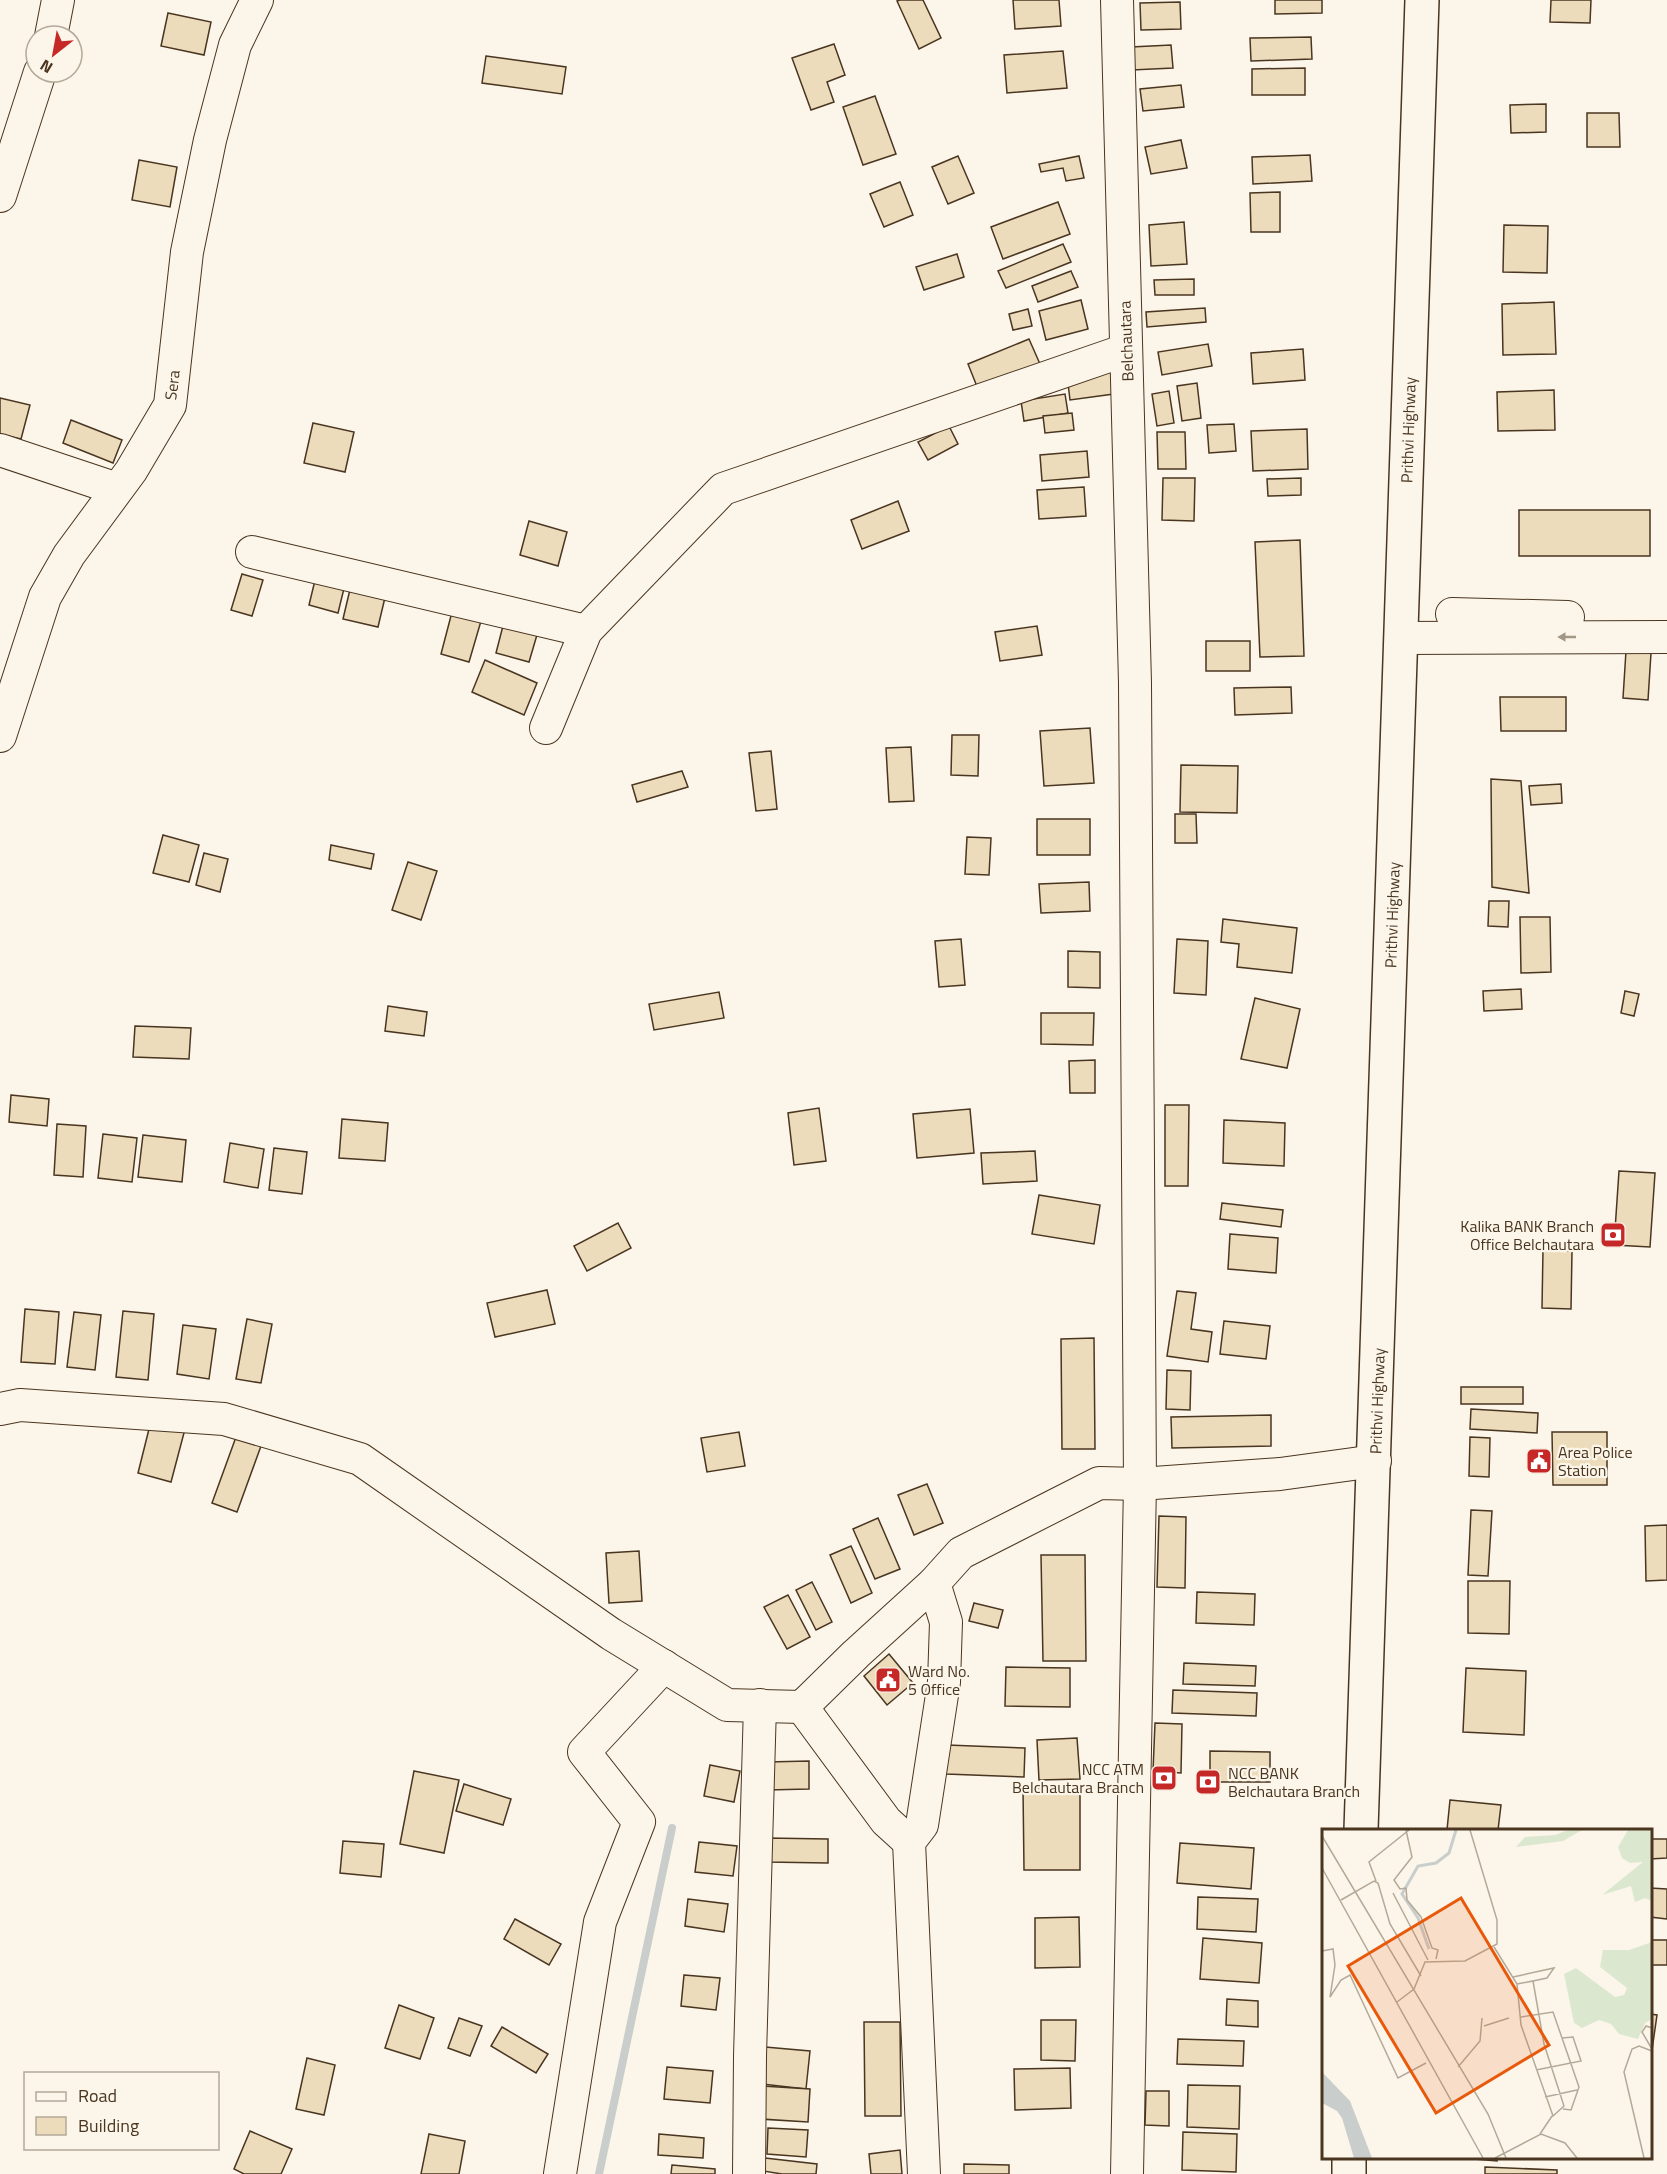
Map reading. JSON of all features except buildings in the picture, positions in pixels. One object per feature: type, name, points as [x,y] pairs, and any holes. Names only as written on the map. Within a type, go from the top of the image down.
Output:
[{"type":"highway","name":"Prithvi Highway","points":[[1361,1829],[1422,0]]},
{"type":"street","points":[[53,24],[58,0]]},
{"type":"street","name":"Sera","points":[[0,736],[45,597],[69,555],[131,471],[170,405],[187,252],[210,140],[235,45],[257,0]]},
{"type":"street","name":"Belchautara","points":[[1117,0],[1135,682],[1140,1484],[1126,2174]]},
{"type":"street","points":[[0,196],[36,84]]},
{"type":"street","points":[[546,728],[586,631],[723,489],[1126,350]]},
{"type":"street","points":[[0,450],[117,489]]},
{"type":"street","points":[[252,552],[586,631]]},
{"type":"street","points":[[1452,614],[1667,619]]},
{"type":"street","points":[[1401,638],[1667,637]]},
{"type":"street","points":[[0,1409],[20,1405],[224,1419],[360,1459],[611,1634],[727,1705],[802,1707],[934,1582],[961,1553],[1099,1483],[1140,1484],[1280,1474],[1375,1461]]},
{"type":"street","points":[[924,2174],[909,1842],[922,1825],[944,1682],[946,1622],[934,1582]]},
{"type":"street","points":[[560,2174],[600,1922],[639,1822],[584,1752],[664,1666]]},
{"type":"street","points":[[748,2174],[760,1705]]},
{"type":"street","points":[[802,1707],[886,1821],[909,1842]]},
{"type":"waterway","points":[[599,2174],[672,1828]]},
{"type":"place","name":"Kalika BANK Branch Office Belchautara","points":[[1613,1235]]},
{"type":"place","name":"Area Police Station","points":[[1539,1461]]},
{"type":"place","name":"Ward No. 5 Office","points":[[888,1680]]},
{"type":"place","name":"NCC ATM Belchautara Branch","points":[[1164,1778]]},
{"type":"place","name":"NCC BANK Belchautara Branch","points":[[1208,1782]]}]
